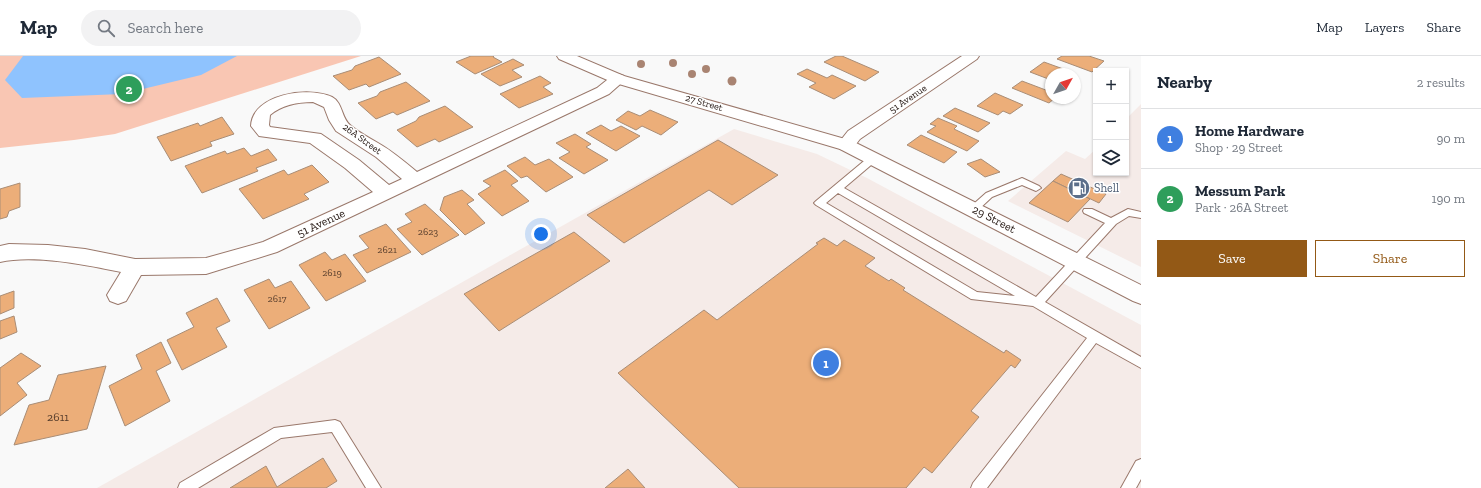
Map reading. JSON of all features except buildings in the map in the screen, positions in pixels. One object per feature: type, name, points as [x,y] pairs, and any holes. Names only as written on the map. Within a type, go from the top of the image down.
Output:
[{"type":"street","name":"27 Street","points":[[564,56],[618,79],[846,145]]},
{"type":"street","name":"51 Avenue","points":[[846,145],[854,135],[972,56]]},
{"type":"street","name":"51 Avenue","points":[[0,254],[9,252],[56,254],[85,257],[135,267],[206,266],[270,247],[607,89],[618,79]]},
{"type":"street","name":"26A Street","points":[[387,193],[352,164],[315,138],[266,132],[260,126],[260,120],[263,113],[271,106],[283,102],[313,97],[327,100],[334,107],[341,126],[378,150],[415,180]]},
{"type":"street","points":[[315,138],[341,126]]},
{"type":"street","name":"29 Street","points":[[846,145],[1141,295]]},
{"type":"street","points":[[352,164],[378,150]]},
{"type":"street","points":[[118,295],[135,267]]},
{"type":"lane","points":[[874,158],[857,170],[839,189],[819,203],[975,296],[1037,303]]},
{"type":"lane","points":[[973,209],[988,195],[1022,181],[1036,188]]},
{"type":"lane","points":[[839,189],[1141,363]]},
{"type":"lane","points":[[1088,211],[1112,222]]},
{"type":"lane","points":[[1037,303],[1112,222],[1128,212],[1141,215]]},
{"type":"lane","points":[[978,488],[1096,336]]},
{"type":"lane","points":[[185,488],[279,432],[335,426],[374,488]]},
{"type":"lane","points":[[1128,488],[1141,466]]},
{"type":"shaded area","points":[[0,56],[361,56],[115,134],[0,148]]},
{"type":"shaded area","points":[[1141,104],[1141,267],[1008,201],[1066,151],[1085,159],[1093,152],[1093,176],[1129,176],[1129,116]]},
{"type":"shaded area","points":[[734,129],[817,154],[867,178],[1141,325],[1141,488],[97,488]]},
{"type":"water","points":[[23,56],[237,56],[201,75],[122,94],[22,98],[5,80]]},
{"type":"place","name":"Messum Park","points":[[129,89]]},
{"type":"place","name":"Shell","points":[[1079,188]]},
{"type":"place","name":"Home Hardware","points":[[826,363]]}]
